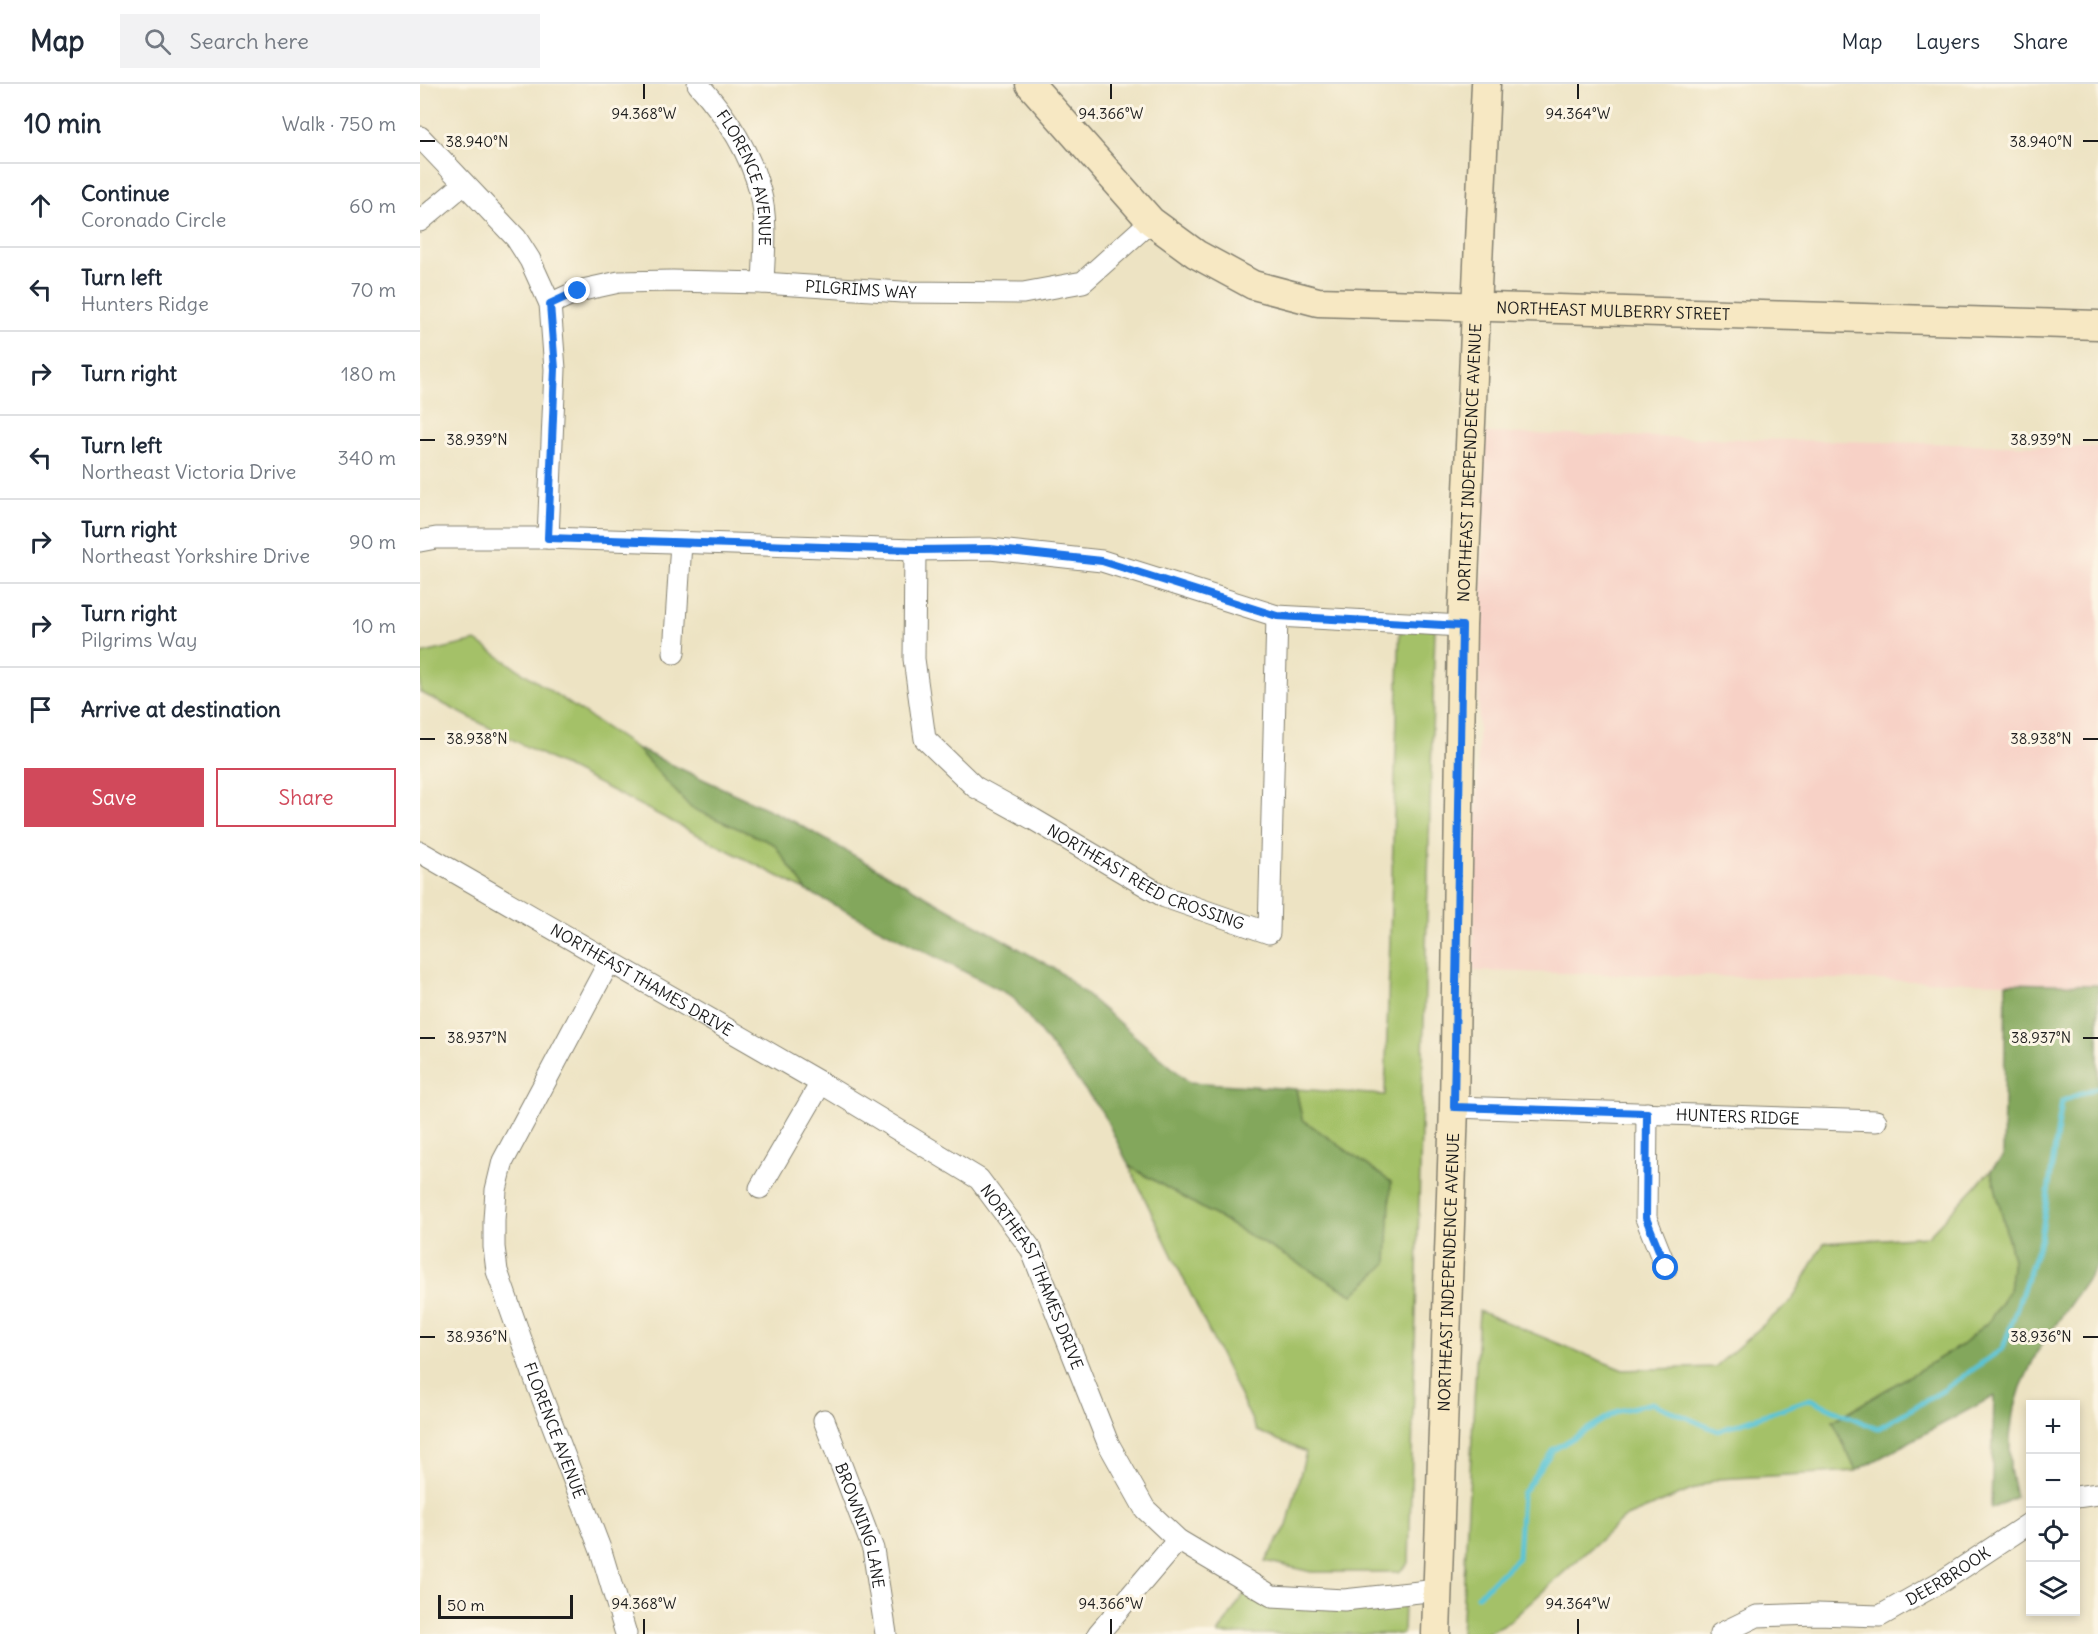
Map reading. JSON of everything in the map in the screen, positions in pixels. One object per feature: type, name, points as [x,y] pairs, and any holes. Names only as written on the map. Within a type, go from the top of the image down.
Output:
[{"type":"street","name":"FLORENCE AVENUE","points":[[698,84],[721,110],[743,148],[761,192],[765,233],[764,283]]},
{"type":"street","name":"NORTHEAST MULBERRY STREET","points":[[1030,84],[1151,221],[1196,254],[1253,285],[1318,302],[2098,325]]},
{"type":"street","name":"NORTHEAST INDEPENDENCE AVENUE","points":[[1436,1634],[1454,1107],[1462,626],[1486,84]]},
{"type":"street","points":[[420,137],[516,238],[530,260],[550,304],[555,369],[548,538]]},
{"type":"street","points":[[420,221],[464,184]]},
{"type":"street","name":"PILGRIMS WAY","points":[[550,304],[578,291],[619,282],[672,280],[902,292],[1023,293],[1083,282],[1151,221]]},
{"type":"street","points":[[420,541],[436,538],[548,538],[915,550],[990,549],[1102,561],[1277,616],[1462,626]]},
{"type":"street","points":[[674,653],[681,543]]},
{"type":"street","name":"NORTHEAST REED CROSSING","points":[[915,550],[914,659],[925,739],[975,787],[1165,897],[1269,933],[1277,616]]},
{"type":"street","name":"NORTHEAST THAMES DRIVE","points":[[420,852],[821,1083],[979,1179],[1031,1249],[1108,1443],[1145,1509],[1178,1540],[1272,1596],[1344,1600],[1438,1590]]},
{"type":"street","name":"FLORENCE AVENUE","points":[[609,962],[502,1161],[496,1190],[494,1247],[497,1271],[535,1379],[601,1551],[626,1634]]},
{"type":"street","points":[[760,1188],[821,1083]]},
{"type":"street","name":"HUNTERS RIDGE","points":[[1454,1107],[1876,1121]]},
{"type":"street","points":[[1647,1113],[1646,1218],[1666,1268]]},
{"type":"street","name":"BROWNING LANE","points":[[824,1420],[873,1549],[886,1634]]},
{"type":"street","points":[[2080,1496],[2098,1494]]},
{"type":"street","name":"DEERBROOK","points":[[1720,1634],[1756,1616],[1817,1614],[1879,1625],[2026,1526]]},
{"type":"street","points":[[1098,1634],[1178,1540]]},
{"type":"shaded area","points":[[1485,433],[2098,447],[2098,985],[1473,971]]},
{"type":"green space","points":[[1400,622],[1435,629],[1409,1563],[1399,1572],[1311,1572],[1265,1561],[1287,1526],[1306,1452],[1257,1431],[1129,1166],[1353,1295],[1391,1182],[1302,1119],[1296,1089],[1385,1095]]},
{"type":"green space","points":[[476,641],[636,748],[691,808],[774,844],[807,891],[420,692],[420,654]]},
{"type":"green space","points":[[636,748],[793,821],[1057,970],[1189,1082],[1296,1089],[1302,1119],[1391,1182],[1387,1263],[1353,1295],[1129,1166],[1103,1113],[1012,996],[807,891],[774,844],[691,808]]},
{"type":"green space","points":[[2006,983],[2098,985],[2098,1264],[2038,1350],[2021,1387],[2013,1413],[2010,1438],[2010,1469],[2016,1497],[1991,1509],[1994,1396],[1856,1471],[1833,1421],[1962,1345],[1989,1321],[2009,1291],[2013,1259],[1991,1170],[2003,1157]]},
{"type":"green space","points":[[1991,1170],[2013,1259],[2009,1291],[1989,1321],[1962,1345],[1833,1421],[1856,1471],[1718,1479],[1624,1518],[1509,1622],[1486,1634],[1461,1634],[1479,1311],[1623,1370],[1715,1367],[1792,1300],[1824,1243],[1928,1236]]},
{"type":"green space","points":[[1249,1586],[1404,1603],[1403,1634],[1218,1634]]},
{"type":"waterway","points":[[1477,1596],[1518,1558],[1522,1494],[1553,1450],[1618,1411],[1652,1403],[1718,1431],[1810,1399],[1877,1429],[1944,1390],[2003,1348],[2041,1238],[2062,1101],[2098,1087]]},
{"type":"route","points":[[578,291],[550,304],[555,369],[548,538],[915,550],[990,549],[1102,561],[1277,616],[1462,626],[1454,1107],[1647,1113],[1646,1218],[1666,1268]]}]
